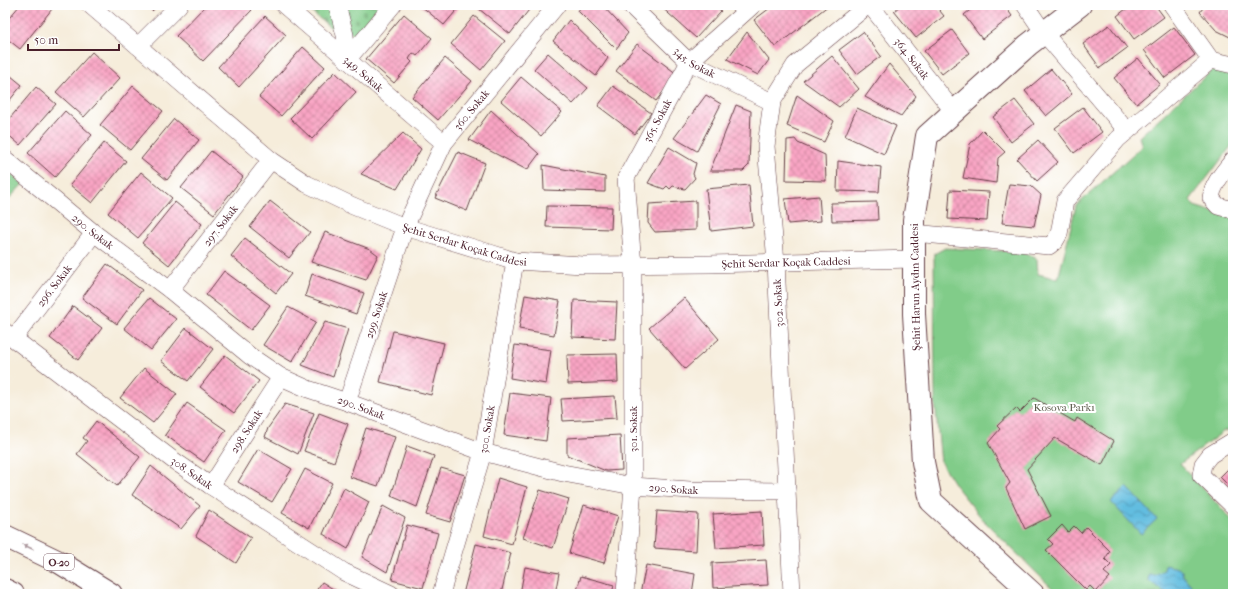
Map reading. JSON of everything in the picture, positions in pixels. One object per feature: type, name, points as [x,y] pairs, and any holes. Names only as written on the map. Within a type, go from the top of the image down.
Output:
[{"type":"main road","name":"Şehit Harun Aydın Caddesi","points":[[1033,594],[931,501],[924,462],[914,314],[914,220],[927,136],[1028,45],[1080,5]]},
{"type":"main road","name":"O-20","points":[[5,536],[59,562],[111,594]]},
{"type":"main road","points":[[5,590],[13,594]]},
{"type":"street","name":"Şehit Serdar Koçak Caddesi","points":[[90,5],[271,160],[307,184],[326,194],[406,227],[515,261],[583,265],[633,265],[914,258]]},
{"type":"street","points":[[138,46],[179,5]]},
{"type":"street","name":"349. Sokak","points":[[284,5],[444,143]]},
{"type":"street","points":[[337,5],[346,34],[347,60]]},
{"type":"street","points":[[347,60],[393,5]]},
{"type":"street","name":"360. Sokak","points":[[406,227],[444,143],[558,5]]},
{"type":"street","name":"345. Sokak","points":[[630,5],[689,62],[772,102]]},
{"type":"street","name":"365. Sokak","points":[[633,265],[626,178],[689,62],[753,5]]},
{"type":"street","name":"302. Sokak","points":[[792,594],[776,262],[766,146],[772,102],[795,64],[869,5]]},
{"type":"street","name":"364. Sokak","points":[[869,5],[954,112]]},
{"type":"street","points":[[1025,5],[1044,32],[1127,131]]},
{"type":"street","points":[[1172,5],[1211,60],[1233,65]]},
{"type":"street","points":[[914,233],[1049,246],[1059,234],[1065,201],[1118,139],[1211,60]]},
{"type":"street","name":"290. Sokak","points":[[5,159],[94,233],[170,290],[250,356],[281,377],[308,389],[483,452],[563,473],[633,486],[690,490],[787,491]]},
{"type":"street","name":"297. Sokak","points":[[170,290],[271,160]]},
{"type":"street","points":[[1233,160],[1216,182],[1211,198],[1218,206],[1233,210]]},
{"type":"street","name":"299. Sokak","points":[[347,402],[406,227]]},
{"type":"street","name":"296. Sokak","points":[[9,335],[94,233]]},
{"type":"street","name":"300. Sokak","points":[[442,594],[483,452],[515,261]]},
{"type":"street","name":"301. Sokak","points":[[625,594],[633,486],[633,265]]},
{"type":"street","name":"308. Sokak","points":[[9,335],[168,456],[211,486],[344,572],[391,594]]},
{"type":"street","name":"298. Sokak","points":[[211,486],[281,377]]},
{"type":"street","points":[[1233,441],[1210,455],[1203,464],[1202,475],[1233,506]]},
{"type":"green space","points":[[303,5],[380,5],[357,33],[340,35]]},
{"type":"green space","name":"Kosova Parkı","points":[[1212,70],[1233,74],[1233,144],[1190,200],[1194,206],[1233,218],[1233,429],[1224,431],[1180,464],[1233,521],[1233,594],[1058,594],[984,521],[955,485],[941,463],[935,402],[934,254],[945,248],[1024,252],[1037,259],[1038,274],[1058,279],[1076,206],[1142,146],[1139,137]]},
{"type":"green space","points":[[5,168],[23,184],[5,203]]},
{"type":"water","points":[[1127,487],[1157,519],[1141,534],[1111,502]]},
{"type":"water","points":[[1165,565],[1178,568],[1182,571],[1183,576],[1191,585],[1190,591],[1193,594],[1170,594],[1163,591],[1148,580],[1149,575],[1155,575],[1164,570]]},
{"type":"building","points":[[20,5],[48,5],[52,9],[20,49],[5,37],[5,23]]},
{"type":"building","points":[[146,5],[159,5],[152,11]]},
{"type":"building","points":[[206,5],[246,5],[252,10],[203,61],[176,36]]},
{"type":"building","points":[[420,5],[461,5],[444,25]]},
{"type":"building","points":[[482,5],[532,6],[510,34],[479,9]]},
{"type":"building","points":[[582,5],[602,5],[628,33],[616,49],[578,11]]},
{"type":"building","points":[[659,5],[714,5],[721,11],[696,38]]},
{"type":"building","points":[[774,5],[829,5],[775,47],[754,20]]},
{"type":"building","points":[[901,5],[935,5],[944,16],[916,38],[894,11]]},
{"type":"building","points":[[976,5],[1004,5],[1012,16],[982,39],[964,15]]},
{"type":"building","points":[[1131,5],[1155,5],[1164,17],[1134,39],[1117,16]]},
{"type":"building","points":[[1205,5],[1233,5],[1232,38],[1216,30],[1200,12]]},
{"type":"building","points":[[404,14],[432,38],[417,56],[413,53],[409,59],[412,62],[394,83],[366,59]]},
{"type":"building","points":[[265,16],[286,35],[239,87],[218,67]]},
{"type":"building","points":[[474,16],[505,41],[481,70],[451,44]]},
{"type":"building","points":[[569,20],[608,58],[596,76],[553,41]]},
{"type":"building","points":[[1109,25],[1127,48],[1100,68],[1083,44]]},
{"type":"building","points":[[1174,27],[1195,55],[1165,78],[1144,50]]},
{"type":"building","points":[[952,30],[969,53],[942,74],[924,51]]},
{"type":"building","points":[[747,32],[769,60],[758,75],[727,59]]},
{"type":"building","points":[[863,32],[881,56],[857,74],[839,50]]},
{"type":"building","points":[[637,44],[677,74],[656,101],[616,71]]},
{"type":"building","points":[[303,47],[325,67],[281,116],[259,97]]},
{"type":"building","points":[[92,52],[120,78],[84,117],[56,92]]},
{"type":"building","points":[[548,53],[588,88],[573,104],[534,69]]},
{"type":"building","points":[[832,56],[859,89],[839,107],[803,81]]},
{"type":"building","points":[[445,58],[472,81],[438,120],[412,97]]},
{"type":"building","points":[[1138,58],[1160,84],[1136,104],[1114,78]]},
{"type":"building","points":[[889,64],[916,96],[901,116],[865,97]]},
{"type":"building","points":[[1051,69],[1072,94],[1046,116],[1025,91]]},
{"type":"building","points":[[5,71],[22,85],[5,106]]},
{"type":"building","points":[[335,72],[356,92],[312,139],[290,118]]},
{"type":"building","points":[[521,77],[562,112],[541,136],[501,101]]},
{"type":"building","points":[[133,86],[163,111],[130,150],[100,125]]},
{"type":"building","points":[[613,86],[651,113],[635,134],[598,106]]},
{"type":"building","points":[[36,87],[56,104],[20,145],[5,132],[5,124]]},
{"type":"building","points":[[706,95],[721,104],[697,151],[674,138]]},
{"type":"building","points":[[797,95],[834,121],[824,142],[787,126]]},
{"type":"building","points":[[1015,100],[1034,124],[1011,142],[993,117]]},
{"type":"building","points":[[736,105],[751,111],[749,165],[743,171],[710,171]]},
{"type":"building","points":[[1083,107],[1102,132],[1074,153],[1055,128]]},
{"type":"building","points":[[857,108],[896,126],[884,154],[845,136]]},
{"type":"building","points":[[491,110],[539,154],[527,170],[469,140]]},
{"type":"building","points":[[65,111],[92,135],[55,177],[28,153]]},
{"type":"building","points":[[174,119],[199,140],[167,180],[141,159]]},
{"type":"building","points":[[983,130],[1005,152],[998,158],[996,183],[963,178],[970,144]]},
{"type":"building","points":[[403,133],[421,149],[397,189],[361,174]]},
{"type":"building","points":[[795,139],[798,143],[825,155],[826,181],[786,180],[787,140]]},
{"type":"building","points":[[1038,140],[1058,162],[1037,181],[1017,159]]},
{"type":"building","points":[[104,143],[126,161],[92,203],[70,185]]},
{"type":"building","points":[[669,147],[696,163],[693,174],[695,178],[685,189],[673,186],[670,189],[667,186],[664,189],[648,183]]},
{"type":"building","points":[[211,151],[243,177],[214,214],[181,188]]},
{"type":"building","points":[[458,152],[485,163],[467,211],[435,198]]},
{"type":"building","points":[[838,161],[881,167],[879,192],[837,191]]},
{"type":"building","points":[[543,165],[605,177],[605,192],[544,190]]},
{"type":"building","points":[[141,172],[172,198],[138,238],[108,213]]},
{"type":"building","points":[[1009,184],[1031,186],[1041,195],[1034,226],[1002,223]]},
{"type":"building","points":[[749,185],[753,226],[711,231],[706,189]]},
{"type":"building","points":[[950,190],[989,192],[987,221],[948,219]]},
{"type":"building","points":[[819,196],[821,221],[788,224],[785,199]]},
{"type":"building","points":[[270,201],[310,232],[289,258],[250,227]]},
{"type":"building","points":[[696,201],[696,230],[655,232],[648,223],[649,204]]},
{"type":"building","points":[[175,202],[202,224],[169,265],[142,243]]},
{"type":"building","points":[[877,202],[878,220],[832,221],[831,203]]},
{"type":"building","points":[[547,206],[612,207],[611,229],[546,227]]},
{"type":"building","points":[[325,232],[370,249],[378,255],[366,280],[311,262]]},
{"type":"building","points":[[245,238],[291,274],[276,293],[231,256]]},
{"type":"building","points":[[107,264],[142,290],[117,324],[82,298]]},
{"type":"building","points":[[224,271],[270,305],[251,330],[206,295]]},
{"type":"building","points":[[312,274],[364,293],[356,314],[305,296]]},
{"type":"building","points":[[525,295],[560,301],[554,335],[519,329]]},
{"type":"building","points":[[149,298],[176,319],[151,350],[124,328]]},
{"type":"building","points":[[684,298],[719,339],[685,369],[649,328]]},
{"type":"building","points":[[574,300],[617,302],[615,339],[572,337]]},
{"type":"building","points":[[73,306],[102,328],[78,360],[50,338]]},
{"type":"building","points":[[288,307],[316,322],[292,362],[263,345]]},
{"type":"building","points":[[325,322],[348,329],[333,377],[302,365]]},
{"type":"building","points":[[186,328],[213,349],[188,381],[161,361]]},
{"type":"building","points":[[393,331],[444,343],[431,395],[380,382]]},
{"type":"building","points":[[515,345],[551,350],[546,384],[510,378]]},
{"type":"building","points":[[617,354],[618,382],[568,384],[567,355]]},
{"type":"building","points":[[225,355],[259,381],[234,413],[200,387]]},
{"type":"building","points":[[144,368],[177,394],[153,423],[120,398]]},
{"type":"building","points":[[510,393],[551,398],[546,441],[504,435]]},
{"type":"building","points":[[615,396],[617,418],[563,421],[561,399]]},
{"type":"building","points":[[1034,398],[1075,422],[1077,418],[1114,441],[1102,465],[1055,438],[1027,469],[1051,516],[1025,529],[1006,488],[1010,483],[988,443],[1000,429],[997,426],[1016,408],[1020,412]]},
{"type":"building","points":[[187,403],[226,430],[204,462],[165,435]]},
{"type":"building","points":[[285,404],[314,413],[298,454],[265,437],[268,428]]},
{"type":"building","points":[[319,413],[348,424],[334,462],[304,451]]},
{"type":"building","points":[[96,421],[140,457],[117,486],[77,454],[87,441],[83,438]]},
{"type":"building","points":[[366,428],[395,437],[378,486],[350,477]]},
{"type":"building","points":[[620,435],[622,470],[606,471],[567,455],[567,438]]},
{"type":"building","points":[[407,446],[434,456],[417,507],[391,496]]},
{"type":"building","points":[[258,449],[292,469],[272,502],[238,482]]},
{"type":"building","points":[[1233,464],[1233,490],[1220,477]]},
{"type":"building","points":[[151,466],[200,506],[181,529],[132,495]]},
{"type":"building","points":[[441,468],[465,475],[450,522],[426,515]]},
{"type":"building","points":[[305,469],[332,483],[309,528],[282,513]]},
{"type":"building","points":[[498,478],[527,487],[512,544],[484,536]]},
{"type":"building","points":[[344,488],[369,502],[348,549],[323,534]]},
{"type":"building","points":[[540,490],[569,499],[553,548],[523,538]]},
{"type":"building","points":[[584,505],[618,516],[604,563],[569,553]]},
{"type":"building","points":[[383,506],[405,518],[387,572],[362,557]]},
{"type":"building","points":[[209,510],[251,538],[236,563],[196,536]]},
{"type":"building","points":[[657,511],[698,514],[696,551],[654,548]]},
{"type":"building","points":[[762,511],[764,545],[716,548],[713,514]]},
{"type":"building","points":[[407,525],[438,533],[423,588],[392,580]]},
{"type":"building","points":[[1062,525],[1068,532],[1074,526],[1081,533],[1086,527],[1110,551],[1105,559],[1111,565],[1104,572],[1110,577],[1096,592],[1090,586],[1086,590],[1046,550],[1053,544],[1048,539]]},
{"type":"building","points":[[476,544],[511,553],[501,594],[463,594]]},
{"type":"building","points":[[766,560],[768,585],[713,588],[712,563]]},
{"type":"building","points":[[646,565],[695,574],[692,594],[640,594]]},
{"type":"building","points":[[525,567],[559,573],[555,594],[520,594]]},
{"type":"building","points":[[581,576],[614,585],[612,594],[576,594]]},
{"type":"building","points":[[322,582],[341,594],[314,594]]}]
